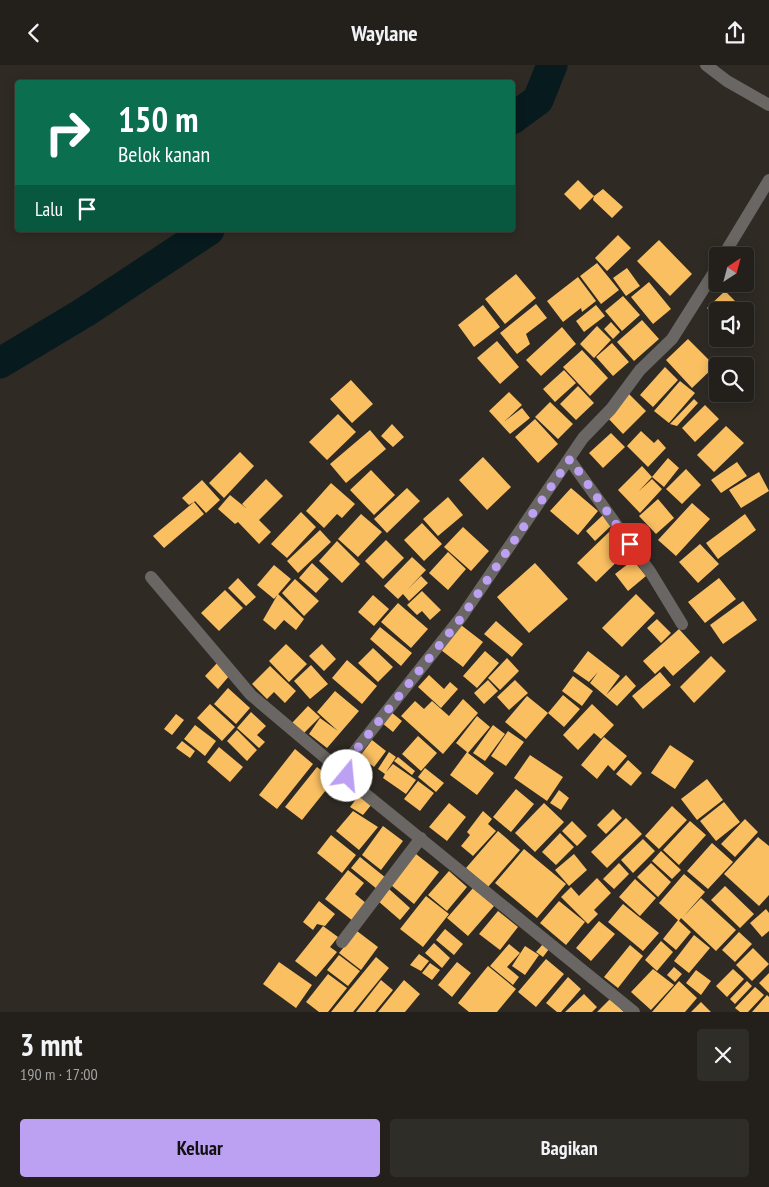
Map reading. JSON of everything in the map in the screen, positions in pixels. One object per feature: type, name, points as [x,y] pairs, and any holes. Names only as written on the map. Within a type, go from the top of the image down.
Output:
[{"type":"street","points":[[706,65],[727,81],[769,105]]},
{"type":"street","points":[[728,247],[769,180]]},
{"type":"street","points":[[347,776],[347,766],[352,755],[462,617],[583,438],[611,409],[640,370],[672,339],[709,280]]},
{"type":"street","points":[[570,459],[651,573],[682,623]]},
{"type":"street","points":[[151,577],[251,695],[347,776],[358,788],[634,1012]]},
{"type":"street","points":[[342,942],[421,838]]},
{"type":"building","points":[[578,180],[594,196],[580,210],[564,194]]},
{"type":"building","points":[[603,189],[623,207],[612,218],[593,200],[594,196]]},
{"type":"building","points":[[618,235],[631,248],[607,271],[595,258]]},
{"type":"building","points":[[659,240],[692,274],[670,296],[637,261]]},
{"type":"building","points":[[597,263],[619,290],[601,304],[580,276]]},
{"type":"building","points":[[627,268],[640,286],[626,296],[613,278]]},
{"type":"building","points":[[516,274],[536,298],[505,324],[485,299]]},
{"type":"building","points":[[578,277],[596,301],[582,312],[581,308],[563,322],[547,301]]},
{"type":"building","points":[[649,282],[671,309],[653,324],[631,297]]},
{"type":"building","points":[[723,293],[727,293],[736,302],[713,302]]},
{"type":"building","points":[[623,296],[640,315],[622,331],[605,311]]},
{"type":"building","points":[[536,304],[547,318],[526,334],[530,344],[517,354],[500,333]]},
{"type":"building","points":[[483,305],[500,327],[474,347],[458,325]]},
{"type":"building","points":[[596,305],[605,316],[584,332],[576,321]]},
{"type":"building","points":[[642,320],[659,339],[634,361],[617,342]]},
{"type":"building","points":[[611,322],[620,332],[613,339],[604,329]]},
{"type":"building","points":[[597,326],[611,340],[594,358],[580,344]]},
{"type":"building","points":[[562,327],[576,344],[541,376],[526,360]]},
{"type":"building","points":[[688,339],[709,360],[709,372],[692,388],[666,360]]},
{"type":"building","points":[[497,341],[519,367],[500,384],[477,358]]},
{"type":"building","points":[[612,343],[629,362],[613,376],[596,357]]},
{"type":"building","points":[[582,350],[608,378],[590,396],[563,367]]},
{"type":"building","points":[[665,367],[678,380],[653,407],[640,395]]},
{"type":"building","points":[[564,370],[576,383],[555,402],[543,389]]},
{"type":"building","points":[[351,380],[373,404],[352,423],[330,399]]},
{"type":"building","points":[[680,381],[695,393],[669,423],[654,411]]},
{"type":"building","points":[[578,386],[594,403],[576,420],[560,404]]},
{"type":"building","points":[[509,392],[522,405],[505,421],[522,408],[530,418],[510,434],[489,411]]},
{"type":"building","points":[[629,394],[646,411],[623,434],[606,416]]},
{"type":"building","points":[[694,399],[698,403],[677,426],[670,424]]},
{"type":"building","points":[[550,402],[573,424],[558,439],[535,417]]},
{"type":"building","points":[[705,405],[719,419],[695,442],[682,428]]},
{"type":"building","points":[[338,414],[356,432],[327,460],[309,442]]},
{"type":"building","points":[[535,419],[558,444],[538,463],[515,437]]},
{"type":"building","points":[[392,424],[404,437],[393,447],[381,436]]},
{"type":"building","points":[[726,426],[744,443],[714,472],[697,455]]},
{"type":"building","points":[[370,430],[386,449],[346,483],[330,464]]},
{"type":"building","points":[[641,431],[654,443],[658,439],[666,448],[648,467],[627,446]]},
{"type":"building","points":[[611,433],[625,447],[603,468],[589,453]]},
{"type":"building","points":[[240,452],[254,466],[224,498],[209,483]]},
{"type":"building","points":[[483,457],[511,487],[487,510],[459,480]]},
{"type":"building","points":[[668,458],[679,468],[664,487],[652,477]]},
{"type":"building","points":[[737,462],[747,476],[721,493],[711,480]]},
{"type":"building","points":[[642,466],[652,477],[639,491],[652,479],[662,489],[640,513],[618,490]]},
{"type":"building","points":[[686,469],[701,485],[682,504],[666,489]]},
{"type":"building","points":[[371,470],[395,495],[374,515],[350,490]]},
{"type":"building","points":[[759,472],[769,491],[741,508],[729,490]]},
{"type":"building","points":[[266,479],[283,496],[259,520],[271,532],[259,544],[238,522],[235,524],[218,509],[230,495],[246,508],[242,504]]},
{"type":"building","points":[[202,480],[220,500],[206,513],[195,501],[189,505],[182,498]]},
{"type":"building","points":[[331,483],[355,504],[342,518],[337,514],[324,528],[306,511]]},
{"type":"building","points":[[407,488],[420,501],[387,533],[374,519]]},
{"type":"building","points":[[571,488],[598,511],[578,535],[550,511]]},
{"type":"building","points":[[448,497],[463,515],[438,536],[423,519]]},
{"type":"building","points":[[658,499],[674,518],[656,534],[639,516]]},
{"type":"building","points":[[194,502],[204,514],[164,548],[153,536]]},
{"type":"building","points":[[692,503],[710,519],[676,556],[658,540]]},
{"type":"building","points":[[301,512],[316,527],[287,558],[271,544]]},
{"type":"building","points":[[361,514],[382,532],[358,557],[338,539]]},
{"type":"building","points":[[745,514],[756,530],[718,559],[706,543]]},
{"type":"building","points":[[603,515],[612,525],[595,541],[586,531]]},
{"type":"building","points":[[422,523],[442,544],[424,561],[404,540]]},
{"type":"building","points":[[463,527],[489,551],[471,571],[444,547]]},
{"type":"building","points":[[320,530],[331,542],[298,573],[287,561]]},
{"type":"building","points":[[609,532],[628,551],[596,582],[577,563]]},
{"type":"building","points":[[386,540],[404,558],[383,579],[365,561]]},
{"type":"building","points":[[337,541],[360,564],[342,583],[319,561]]},
{"type":"building","points":[[700,544],[719,564],[698,583],[679,562]]},
{"type":"building","points":[[448,552],[466,569],[448,590],[429,573]]},
{"type":"building","points":[[412,557],[426,570],[408,589],[421,576],[428,583],[409,601],[403,594],[398,599],[384,586]]},
{"type":"building","points":[[633,560],[646,576],[628,591],[615,574]]},
{"type":"building","points":[[312,563],[329,579],[316,593],[299,578]]},
{"type":"building","points":[[535,563],[568,599],[529,633],[497,597]]},
{"type":"building","points":[[274,565],[291,579],[274,599],[257,585]]},
{"type":"building","points":[[238,578],[256,597],[246,606],[228,588]]},
{"type":"building","points":[[719,578],[736,599],[705,623],[688,602]]},
{"type":"building","points":[[295,579],[319,601],[304,616],[282,593]]},
{"type":"building","points":[[225,590],[243,608],[219,631],[201,613]]},
{"type":"building","points":[[422,591],[441,610],[430,620],[422,611],[417,615],[407,605]]},
{"type":"building","points":[[278,594],[304,619],[296,630],[284,620],[275,630],[263,620]]},
{"type":"building","points":[[636,594],[655,613],[622,647],[602,628]]},
{"type":"building","points":[[373,595],[389,609],[374,626],[358,612]]},
{"type":"building","points":[[743,601],[757,620],[723,644],[710,625]]},
{"type":"building","points":[[398,603],[428,629],[411,648],[381,622]]},
{"type":"building","points":[[657,619],[671,633],[661,643],[647,628]]},
{"type":"building","points":[[496,621],[523,644],[512,657],[484,634]]},
{"type":"building","points":[[461,625],[483,642],[463,667],[441,650]]},
{"type":"building","points":[[380,627],[412,653],[401,666],[370,639]]},
{"type":"building","points":[[679,629],[700,652],[673,676],[664,666],[655,674],[643,661]]},
{"type":"building","points":[[286,644],[307,664],[289,682],[269,661]]},
{"type":"building","points":[[322,644],[336,659],[324,671],[309,656]]},
{"type":"building","points":[[373,648],[393,667],[378,682],[358,663]]},
{"type":"building","points":[[485,651],[499,663],[477,688],[463,676]]},
{"type":"building","points":[[588,651],[620,676],[606,695],[626,675],[636,686],[617,706],[590,683],[598,672],[589,682],[573,671]]},
{"type":"building","points":[[711,656],[726,671],[694,703],[680,687]]},
{"type":"building","points":[[507,658],[519,671],[500,690],[488,678]]},
{"type":"building","points":[[347,660],[377,686],[362,704],[332,678]]},
{"type":"building","points":[[218,662],[230,675],[218,689],[205,676]]},
{"type":"building","points":[[311,665],[328,684],[310,699],[294,681]]},
{"type":"building","points":[[270,666],[296,691],[285,703],[274,692],[267,699],[252,684]]},
{"type":"building","points":[[660,672],[671,685],[643,709],[632,696]]},
{"type":"building","points":[[429,675],[444,689],[450,682],[458,689],[441,708],[418,687]]},
{"type":"building","points":[[573,676],[593,691],[582,706],[562,691]]},
{"type":"building","points":[[488,680],[498,691],[484,704],[474,693]]},
{"type":"building","points":[[515,680],[528,693],[509,710],[497,697]]},
{"type":"building","points":[[228,688],[250,708],[236,724],[214,704]]},
{"type":"building","points":[[335,691],[359,711],[327,748],[309,734],[320,718],[338,731],[317,712]]},
{"type":"building","points":[[563,695],[580,709],[564,727],[548,713]]},
{"type":"building","points":[[527,696],[548,713],[526,739],[505,722]]},
{"type":"building","points":[[463,699],[478,713],[443,754],[401,716],[415,701],[424,709],[432,701],[449,716]]},
{"type":"building","points":[[210,704],[235,727],[222,741],[197,718]]},
{"type":"building","points":[[592,704],[614,725],[601,739],[594,733],[578,750],[563,735]]},
{"type":"building","points":[[308,706],[320,717],[303,734],[292,723]]},
{"type":"building","points":[[251,712],[266,726],[257,735],[265,742],[259,748],[237,728]]},
{"type":"building","points":[[391,712],[402,721],[393,732],[382,723]]},
{"type":"building","points":[[176,714],[184,720],[172,735],[164,729]]},
{"type":"building","points":[[477,716],[490,727],[468,753],[494,773],[477,795],[450,775],[467,752],[456,743]]},
{"type":"building","points":[[195,725],[216,741],[205,756],[184,739]]},
{"type":"building","points":[[493,725],[505,734],[485,761],[473,753]]},
{"type":"building","points":[[237,730],[257,750],[247,761],[227,741]]},
{"type":"building","points":[[508,731],[524,742],[506,766],[491,756]]},
{"type":"building","points":[[418,736],[437,753],[421,771],[402,754]]},
{"type":"building","points":[[604,737],[627,756],[614,771],[608,765],[597,779],[581,765]]},
{"type":"building","points":[[372,740],[386,751],[374,767],[360,756]]},
{"type":"building","points":[[182,741],[195,751],[190,758],[176,748]]},
{"type":"building","points":[[670,745],[694,761],[675,789],[651,773]]},
{"type":"building","points":[[219,747],[243,767],[230,782],[207,762]]},
{"type":"building","points":[[295,749],[313,764],[277,809],[259,795]]},
{"type":"building","points":[[389,752],[396,757],[386,772],[393,764],[416,780],[406,794],[383,778],[385,774],[378,769]]},
{"type":"building","points":[[530,755],[563,777],[547,801],[514,778]]},
{"type":"building","points":[[398,757],[415,771],[412,775],[394,761]]},
{"type":"building","points":[[628,760],[642,773],[631,786],[616,774]]},
{"type":"building","points":[[317,767],[334,780],[302,820],[285,807]]},
{"type":"building","points":[[425,768],[444,783],[436,792],[418,777]]},
{"type":"building","points":[[707,779],[723,800],[697,820],[681,799]]},
{"type":"building","points":[[418,781],[434,793],[420,811],[404,799]]},
{"type":"building","points":[[516,789],[534,804],[511,832],[493,817]]},
{"type":"building","points":[[559,790],[569,798],[561,810],[550,803]]},
{"type":"building","points":[[360,794],[372,804],[363,815],[350,807]]},
{"type":"building","points":[[724,802],[740,822],[716,841],[700,821]]},
{"type":"building","points":[[449,803],[466,817],[447,841],[429,827]]},
{"type":"building","points":[[544,803],[564,822],[535,852],[515,833]]},
{"type":"building","points":[[672,806],[687,820],[659,849],[645,836]]},
{"type":"building","points":[[613,809],[622,818],[606,834],[597,825]]},
{"type":"building","points":[[353,811],[378,827],[359,850],[336,831]]},
{"type":"building","points":[[483,811],[492,819],[488,824],[496,831],[473,856],[461,846],[470,835],[467,832]]},
{"type":"building","points":[[626,818],[642,834],[607,868],[591,852]]},
{"type":"building","points":[[745,819],[758,832],[735,857],[721,844]]},
{"type":"building","points":[[572,821],[587,836],[577,846],[562,831]]},
{"type":"building","points":[[690,821],[706,835],[679,865],[663,850]]},
{"type":"building","points":[[383,826],[403,841],[381,870],[362,855]]},
{"type":"building","points":[[498,831],[520,850],[488,887],[466,868]]},
{"type":"building","points":[[560,833],[574,847],[556,865],[542,852]]},
{"type":"building","points":[[331,835],[356,855],[342,873],[317,853]]},
{"type":"building","points":[[758,837],[769,846],[769,895],[759,906],[724,874]]},
{"type":"building","points":[[643,839],[655,851],[633,873],[621,860]]},
{"type":"building","points":[[712,843],[733,862],[708,889],[687,871]]},
{"type":"building","points":[[524,849],[566,884],[537,918],[495,883]]},
{"type":"building","points":[[661,851],[681,870],[672,879],[652,861]]},
{"type":"building","points":[[416,854],[439,872],[414,904],[391,885]]},
{"type":"building","points":[[574,854],[587,870],[569,886],[555,870]]},
{"type":"building","points":[[360,857],[386,878],[377,889],[351,868]]},
{"type":"building","points":[[619,863],[629,874],[614,889],[603,879]]},
{"type":"building","points":[[651,863],[671,882],[658,897],[637,877]]},
{"type":"building","points":[[348,870],[364,883],[355,894],[367,904],[353,921],[325,899]]},
{"type":"building","points":[[449,871],[467,887],[447,911],[428,895]]},
{"type":"building","points":[[684,874],[705,892],[683,917],[701,898],[736,930],[716,951],[681,918],[679,921],[659,903]]},
{"type":"building","points":[[597,878],[611,893],[594,910],[598,914],[588,924],[561,897],[571,887],[579,896]]},
{"type":"building","points":[[635,879],[656,898],[640,916],[619,897]]},
{"type":"building","points":[[725,886],[754,914],[740,928],[711,900]]},
{"type":"building","points":[[473,888],[494,906],[468,936],[447,918]]},
{"type":"building","points":[[389,889],[410,908],[400,920],[378,901]]},
{"type":"building","points":[[426,896],[449,914],[423,947],[400,929]]},
{"type":"building","points":[[319,901],[335,914],[325,926],[317,924],[313,930],[303,922]]},
{"type":"building","points":[[559,901],[585,922],[566,945],[540,923]]},
{"type":"building","points":[[623,904],[659,933],[643,951],[608,922]]},
{"type":"building","points":[[766,909],[769,913],[769,931],[762,937],[750,923]]},
{"type":"building","points":[[498,911],[518,927],[500,950],[479,934]]},
{"type":"building","points":[[678,920],[691,932],[676,950],[663,939]]},
{"type":"building","points":[[599,921],[615,934],[591,961],[576,948]]},
{"type":"building","points":[[323,926],[338,937],[330,947],[337,952],[316,977],[295,961]]},
{"type":"building","points":[[445,929],[463,944],[454,955],[436,940]]},
{"type":"building","points":[[357,931],[378,947],[361,970],[339,953]]},
{"type":"building","points":[[739,932],[752,944],[735,962],[722,950]]},
{"type":"building","points":[[694,935],[710,948],[689,973],[674,961]]},
{"type":"building","points":[[661,941],[673,952],[657,971],[645,960]]},
{"type":"building","points":[[434,943],[450,958],[442,968],[425,953]]},
{"type":"building","points":[[509,944],[520,953],[507,967],[519,977],[513,985],[490,966]]},
{"type":"building","points":[[543,944],[549,949],[543,957],[536,952]]},
{"type":"building","points":[[630,945],[643,956],[618,988],[604,977]]},
{"type":"building","points":[[525,946],[539,955],[525,975],[512,966]]},
{"type":"building","points":[[753,948],[769,964],[752,981],[736,965]]},
{"type":"building","points":[[419,954],[429,961],[421,971],[410,965]]},
{"type":"building","points":[[339,955],[360,971],[348,986],[327,970]]},
{"type":"building","points":[[376,957],[389,968],[353,1012],[331,1012]]},
{"type":"building","points":[[546,959],[564,974],[536,1007],[518,992]]},
{"type":"building","points":[[279,962],[312,985],[296,1008],[263,984]]},
{"type":"building","points":[[457,962],[471,973],[452,997],[438,985]]},
{"type":"building","points":[[430,963],[440,970],[432,980],[422,973]]},
{"type":"building","points":[[488,966],[516,989],[497,1012],[469,1012],[458,1003]]},
{"type":"building","points":[[674,967],[682,974],[675,982],[667,975]]},
{"type":"building","points":[[653,969],[674,985],[651,1010],[631,992]]},
{"type":"building","points":[[733,969],[744,979],[727,997],[716,986]]},
{"type":"building","points":[[696,970],[711,981],[701,995],[686,983]]},
{"type":"building","points":[[769,973],[769,993],[759,983]]},
{"type":"building","points":[[328,974],[347,988],[328,1012],[319,1012],[306,1002]]},
{"type":"building","points":[[568,977],[581,989],[561,1012],[557,1012],[546,1003]]},
{"type":"building","points":[[381,980],[393,990],[375,1012],[356,1012]]},
{"type":"building","points":[[404,980],[420,994],[405,1012],[378,1012]]},
{"type":"building","points":[[679,981],[697,998],[685,1012],[652,1012]]},
{"type":"building","points":[[747,981],[752,986],[735,1004],[730,999]]},
{"type":"building","points":[[755,987],[764,995],[748,1012],[740,1012],[735,1008]]},
{"type":"building","points":[[584,994],[597,1007],[592,1012],[565,1012]]},
{"type":"building","points":[[767,995],[769,997],[769,1012],[752,1012]]},
{"type":"building","points":[[610,999],[624,1012],[597,1012]]},
{"type":"building","points":[[701,1002],[711,1012],[691,1012]]},
{"type":"waterway","points":[[515,117],[538,100],[552,65]]},
{"type":"waterway","points":[[0,363],[85,312],[206,232]]},
{"type":"route","points":[[347,776],[346,770],[352,755],[462,617],[570,459],[630,544]]}]
